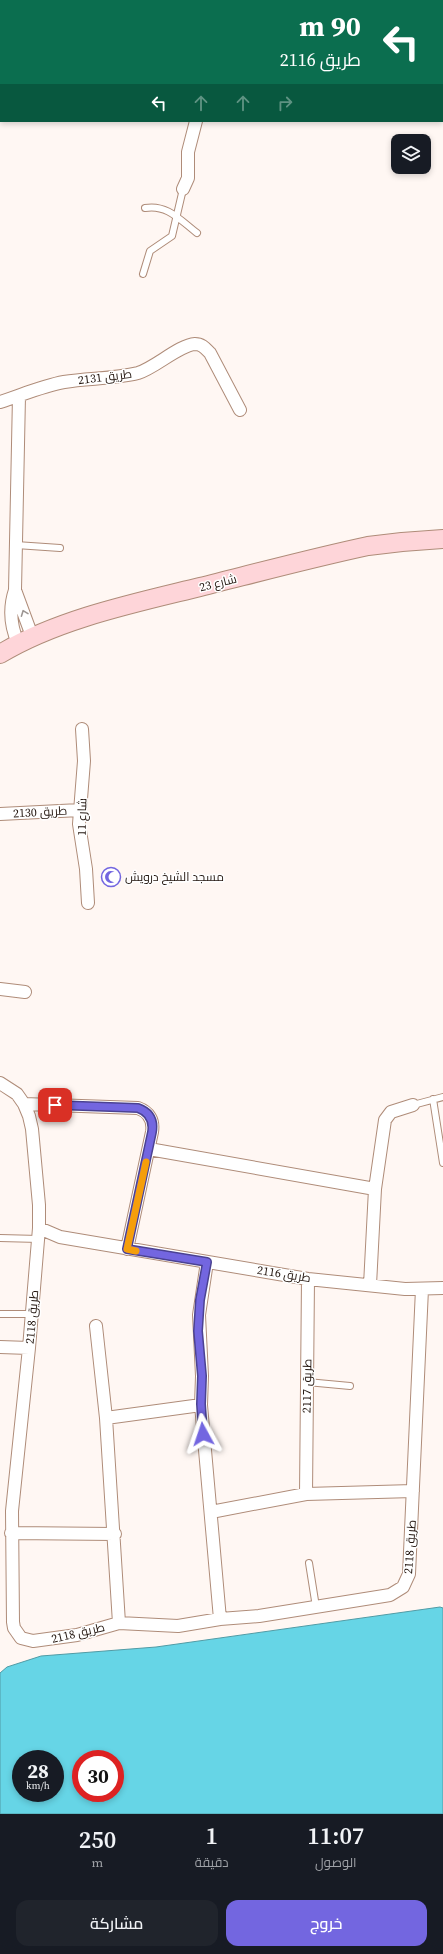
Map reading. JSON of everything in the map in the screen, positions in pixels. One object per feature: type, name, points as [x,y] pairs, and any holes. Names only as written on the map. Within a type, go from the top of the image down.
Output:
[{"type":"street","points":[[183,189],[188,178],[188,152],[196,122]]},
{"type":"street","name":"طريق 2131","points":[[0,402],[38,388],[64,382],[138,373],[155,365],[185,347],[195,344],[203,345],[210,353],[240,410]]},
{"type":"street","points":[[19,396],[15,590],[25,639]]},
{"type":"street","name":"شارع 23","points":[[0,654],[25,639],[58,626],[161,596],[335,553],[395,542],[443,539]]},
{"type":"street","points":[[15,590],[5,620],[25,639]]},
{"type":"street","name":"شارع 11","points":[[82,729],[84,761],[79,824],[86,869],[88,904]]},
{"type":"street","name":"طريق 2130","points":[[0,814],[80,810]]},
{"type":"street","points":[[0,989],[26,992]]},
{"type":"street","name":"طريق 2118","points":[[0,1083],[16,1094],[24,1104],[29,1116],[32,1129],[39,1234],[29,1348],[13,1489],[11,1533],[13,1622],[14,1628],[21,1638],[33,1641],[77,1635],[119,1623],[178,1626],[220,1619],[259,1616],[390,1595],[403,1587],[409,1574],[422,1289]]},
{"type":"street","points":[[24,1104],[138,1108],[149,1114],[152,1119],[153,1126],[127,1249]]},
{"type":"street","points":[[370,1285],[375,1189],[385,1120],[391,1112],[413,1105]]},
{"type":"street","points":[[149,1149],[375,1189]]},
{"type":"street","name":"طريق 2116","points":[[39,1234],[308,1278],[422,1289],[443,1288]]},
{"type":"street","points":[[207,1262],[199,1315],[202,1376],[201,1404],[220,1619]]},
{"type":"street","name":"طريق 2117","points":[[306,1494],[308,1278]]},
{"type":"street","points":[[96,1326],[106,1418],[115,1534],[119,1623]]},
{"type":"street","points":[[0,1347],[29,1348]]},
{"type":"street","points":[[106,1418],[201,1404]]},
{"type":"street","points":[[211,1512],[306,1494],[413,1491]]},
{"type":"street","points":[[11,1533],[115,1534]]},
{"type":"lane","points":[[143,274],[150,251],[172,236],[175,215],[183,189]]},
{"type":"lane","points":[[145,208],[162,208],[175,215],[197,233]]},
{"type":"lane","points":[[16,544],[60,548]]},
{"type":"lane","points":[[413,1105],[443,1097]]},
{"type":"lane","points":[[433,1100],[443,1163]]},
{"type":"lane","points":[[0,1238],[39,1234]]},
{"type":"lane","points":[[0,1314],[32,1314]]},
{"type":"lane","points":[[307,1382],[350,1386]]},
{"type":"lane","points":[[310,1563],[316,1607]]},
{"type":"water","points":[[440,1607],[443,1608],[443,1814],[0,1814],[0,1673],[7,1667],[41,1656],[156,1647]]},
{"type":"slow traffic","points":[[136,1251],[127,1249],[146,1162]]},
{"type":"place","name":"مسجد الشيخ درويش","points":[[111,877]]},
{"type":"route","points":[[55,1105],[138,1108],[144,1110],[152,1119],[152,1132],[127,1249],[207,1262],[200,1300],[198,1331],[202,1376],[201,1404],[203,1434]]}]
